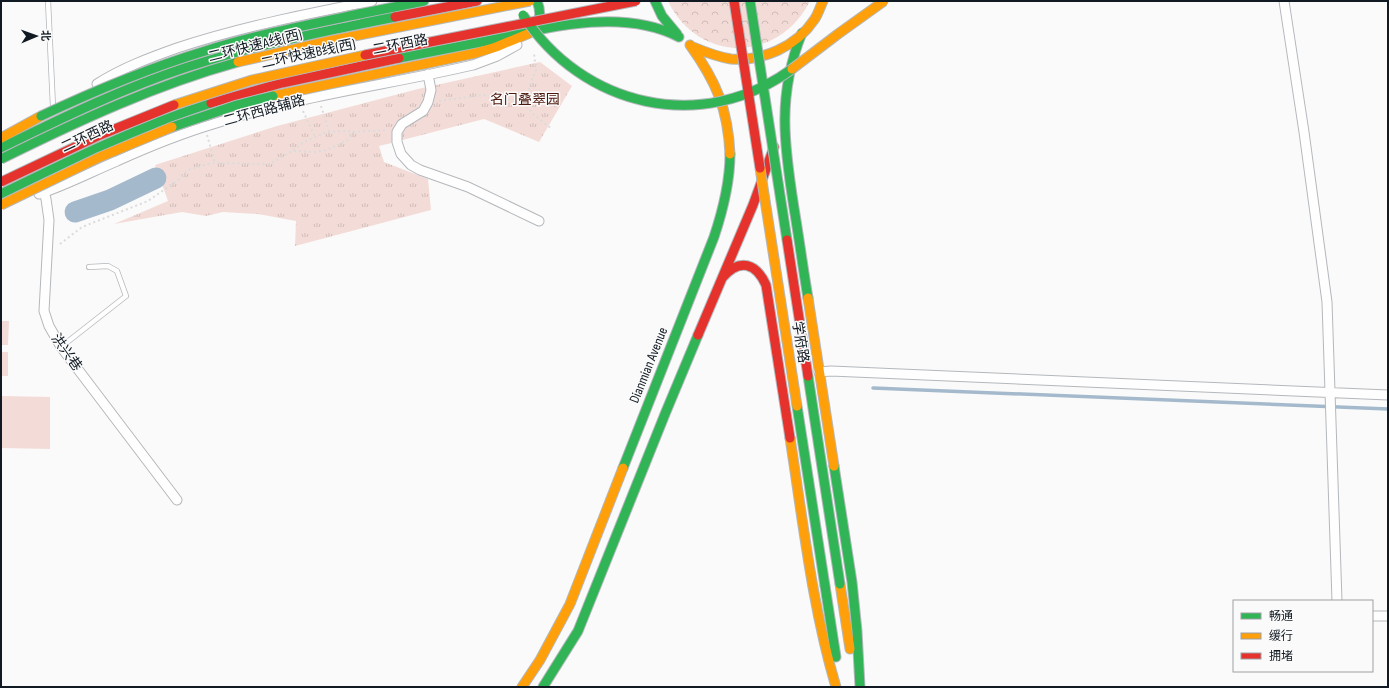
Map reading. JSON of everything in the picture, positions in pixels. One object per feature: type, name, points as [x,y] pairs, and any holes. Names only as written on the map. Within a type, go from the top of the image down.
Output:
[{"type":"main road","points":[[1,138],[41,116],[87,95],[170,62],[255,37],[424,1]]},
{"type":"main road","name":"二环西路","points":[[1,148],[54,120],[134,86],[180,69],[232,53],[310,34],[477,1]]},
{"type":"main road","points":[[516,1],[526,20],[542,42],[576,71],[604,87],[635,100],[650,104],[679,107],[720,103],[746,95],[768,85],[788,73],[847,27],[884,1]]},
{"type":"main road","name":"二环快速A线(西)","points":[[1,159],[117,104],[157,88],[216,69],[253,58],[312,44],[530,1]]},
{"type":"main road","points":[[1,205],[85,164],[152,134],[209,114],[273,96],[476,53],[496,47],[530,33],[535,29],[540,19],[540,8],[537,1]]},
{"type":"main road","name":"二环快速B线(西)","points":[[1,182],[124,124],[184,101],[240,83],[316,65],[636,1]]},
{"type":"main road","points":[[655,1],[662,16],[679,37],[701,51],[727,59],[750,59],[768,55],[784,48],[810,24],[823,2]]},
{"type":"main road","name":"学府路","points":[[733,1],[738,23],[841,687]]},
{"type":"main road","name":"学府路","points":[[750,1],[856,687]]},
{"type":"main road","name":"二环西路","points":[[1,194],[135,130],[187,110],[230,97],[312,76],[572,25],[618,22],[636,24],[652,26],[679,37]]},
{"type":"main road","name":"学府路","points":[[802,33],[792,65],[786,102],[786,156],[854,594],[858,636],[860,687]]},
{"type":"main road","name":"Dianmian Avenue","points":[[522,687],[540,660],[570,604],[714,237],[728,189],[730,159],[729,131],[726,118],[712,77],[690,45]]},
{"type":"main road","points":[[543,687],[578,631],[605,567],[665,414],[765,175],[777,140],[786,102]]},
{"type":"main road","points":[[722,279],[728,272],[738,266],[746,265],[756,269],[762,276],[766,285],[815,601],[825,649],[836,687]]},
{"type":"main road","points":[[770,311],[772,304],[776,299],[789,294],[802,296],[809,304]]},
{"type":"street","points":[[54,120],[76,100],[104,79],[126,67],[147,59],[193,43],[246,28],[368,1]]},
{"type":"street","points":[[1284,1],[1304,132],[1327,302],[1337,600]]},
{"type":"street","name":"二环西路辅路","points":[[1,205],[44,192],[72,181],[156,144],[248,113],[319,96],[473,65],[497,56],[517,44],[530,33]]},
{"type":"street","points":[[428,74],[431,90],[428,102],[423,111],[402,124],[397,132],[397,142],[401,154],[411,165],[420,170],[468,187],[539,221]]},
{"type":"street","name":"洪兴巷","points":[[39,175],[49,220],[44,311],[49,326],[61,347],[177,500]]},
{"type":"street","points":[[819,372],[831,371],[1330,394],[1388,395]]},
{"type":"street","points":[[1373,616],[1388,616]]},
{"type":"lane","points":[[48,1],[52,105],[54,120]]},
{"type":"lane","points":[[61,347],[126,296],[117,271],[108,266],[89,267]]},
{"type":"path","points":[[522,103],[527,97],[532,78],[536,71],[536,60],[530,33]]},
{"type":"path","points":[[428,102],[483,95],[518,101],[527,106],[534,115],[552,129]]},
{"type":"path","points":[[319,96],[318,100],[329,131]]},
{"type":"path","points":[[298,101],[315,137]]},
{"type":"path","points":[[204,127],[216,163]]},
{"type":"path","points":[[60,244],[82,227],[148,201],[178,180],[188,170],[216,163],[270,164],[304,142],[329,131],[353,132],[386,130],[397,132]]},
{"type":"path","points":[[292,151],[314,152],[327,150],[348,140],[353,132]]},
{"type":"green space","points":[[668,1],[810,1],[796,21],[779,36],[759,45],[739,48],[718,45],[698,36],[681,22]]},
{"type":"green space","name":"名门叠翠园","points":[[540,62],[572,86],[539,142],[484,119],[379,146],[384,162],[428,179],[431,210],[295,246],[296,221],[258,214],[223,212],[206,216],[182,212],[114,224],[168,201],[155,165],[277,126],[418,89]]},
{"type":"green space","points":[[1,321],[9,321],[8,345],[1,345]]},
{"type":"green space","points":[[1,352],[8,352],[8,376],[1,376]]},
{"type":"green space","points":[[1,396],[50,397],[50,449],[1,448]]},
{"type":"waterway","points":[[75,212],[110,200],[156,178]]},
{"type":"waterway","points":[[873,388],[1388,409]]},
{"type":"traffic: fast","points":[[359,14],[424,1]]},
{"type":"traffic: fast","points":[[535,29],[540,15],[537,1]]},
{"type":"traffic: fast","points":[[655,1],[662,16],[677,34]]},
{"type":"traffic: fast","points":[[750,1],[787,240]]},
{"type":"traffic: fast","points":[[41,116],[122,80],[224,45],[301,26],[359,14]]},
{"type":"traffic: fast","points":[[523,15],[548,46],[577,72],[610,90],[646,101],[683,105],[720,101],[757,89],[792,69]]},
{"type":"traffic: fast","points":[[1,148],[116,94],[187,67],[264,45],[395,17]]},
{"type":"traffic: fast","points":[[399,58],[537,30],[586,23],[634,23],[657,28],[679,37]]},
{"type":"traffic: fast","points":[[802,33],[794,55],[789,77],[785,120],[790,185],[808,298]]},
{"type":"traffic: fast","points":[[1,159],[117,105],[207,71],[238,62]]},
{"type":"traffic: fast","points":[[172,127],[237,105],[273,96]]},
{"type":"traffic: fast","points":[[1,194],[131,133],[211,103]]},
{"type":"traffic: fast","points":[[623,468],[714,237],[725,196],[729,175],[730,154]]},
{"type":"traffic: fast","points":[[543,687],[578,631],[698,335]]},
{"type":"traffic: fast","points":[[808,376],[840,584]]},
{"type":"traffic: fast","points":[[797,406],[825,586]]},
{"type":"traffic: fast","points":[[834,466],[852,582],[857,631],[860,687]]},
{"type":"traffic: fast","points":[[825,586],[836,657]]},
{"type":"traffic: slow","points":[[238,62],[329,41],[530,1]]},
{"type":"traffic: slow","points":[[693,47],[716,56],[731,59],[755,58],[767,55],[788,45],[807,30],[818,13],[823,1]]},
{"type":"traffic: slow","points":[[792,69],[884,1]]},
{"type":"traffic: slow","points":[[273,96],[476,53],[496,47],[530,33]]},
{"type":"traffic: slow","points":[[690,45],[714,83],[719,96],[727,123],[730,154]]},
{"type":"traffic: slow","points":[[174,105],[252,80],[365,55]]},
{"type":"traffic: slow","points":[[1,138],[41,116]]},
{"type":"traffic: slow","points":[[1,205],[100,157],[172,127]]},
{"type":"traffic: slow","points":[[760,168],[797,406]]},
{"type":"traffic: slow","points":[[808,298],[834,466]]},
{"type":"traffic: slow","points":[[790,438],[814,595],[836,687]]},
{"type":"traffic: slow","points":[[522,687],[540,660],[570,604],[623,468]]},
{"type":"traffic: slow","points":[[840,584],[850,649]]},
{"type":"traffic: jam","points":[[395,17],[477,1]]},
{"type":"traffic: jam","points":[[365,55],[636,1]]},
{"type":"traffic: jam","points":[[734,1],[760,168]]},
{"type":"traffic: jam","points":[[211,103],[282,83],[399,58]]},
{"type":"traffic: jam","points":[[1,182],[100,135],[174,105]]},
{"type":"traffic: jam","points":[[698,335],[753,205],[774,147]]},
{"type":"traffic: jam","points":[[787,240],[808,376]]},
{"type":"traffic: jam","points":[[723,277],[735,267],[741,265],[747,266],[757,272],[766,285],[790,438]]}]
